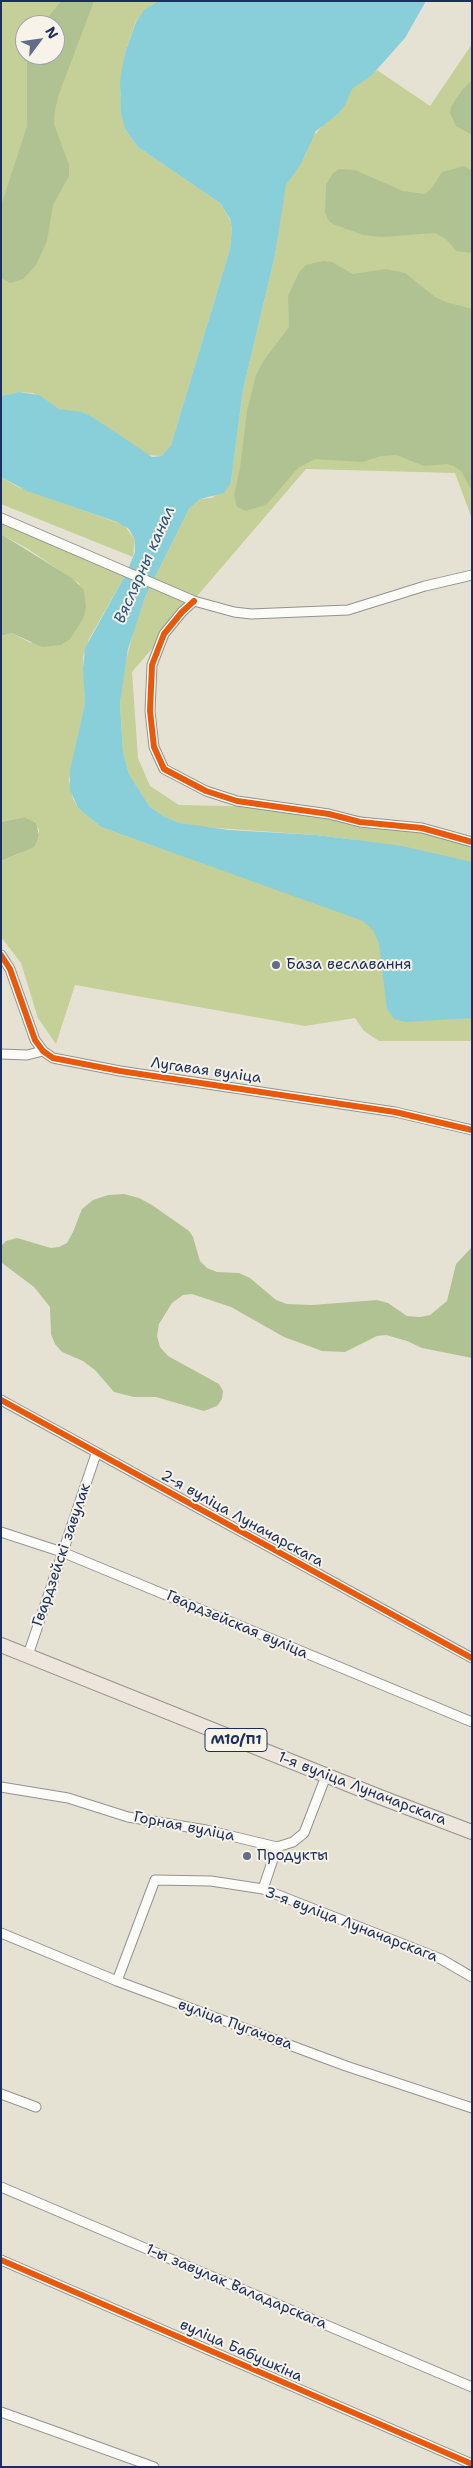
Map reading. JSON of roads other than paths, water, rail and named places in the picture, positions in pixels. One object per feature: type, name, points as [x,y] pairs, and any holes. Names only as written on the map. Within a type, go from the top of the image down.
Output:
[{"type":"main road","name":"1-я вуліца Луначарскага","points":[[1,1645],[326,1776],[472,1832]]},
{"type":"street","points":[[1,518],[177,592],[194,601],[251,614],[348,610],[425,586],[472,575]]},
{"type":"street","points":[[194,601],[164,634],[152,664],[150,711],[154,747],[164,769],[206,791],[238,801],[328,814],[360,822],[422,828],[472,842]]},
{"type":"street","points":[[1,955],[10,969],[35,1040],[43,1051],[27,1054],[1,1054]]},
{"type":"street","name":"Лугавая вуліца","points":[[43,1051],[53,1058],[64,1062],[395,1112],[472,1130]]},
{"type":"street","name":"2-я вуліца Луначарскага","points":[[1,1400],[96,1454],[472,1658]]},
{"type":"street","name":"Гвардзейскі завулак","points":[[28,1655],[96,1454]]},
{"type":"street","name":"Гвардзейская вуліца","points":[[1,1532],[62,1552],[472,1722]]},
{"type":"street","points":[[263,1889],[277,1847],[293,1842],[304,1833],[326,1776]]},
{"type":"street","name":"Горная вуліца","points":[[1,1787],[68,1798],[128,1817],[206,1830],[277,1847]]},
{"type":"street","name":"3-я вуліца Луначарскага","points":[[117,1981],[155,1880],[211,1881],[263,1889],[441,1960],[472,1976]]},
{"type":"street","name":"вуліца Пугачова","points":[[1,1933],[117,1981],[346,2066],[472,2108]]},
{"type":"street","points":[[1,2094],[36,2107]]},
{"type":"street","name":"1-ы завулак Валадарскага","points":[[1,2187],[472,2386]]},
{"type":"street","name":"вуліца Бабушкіна","points":[[1,2260],[472,2464]]},
{"type":"street","points":[[1,2412],[154,2467]]},
{"type":"water","name":"Вяслярны канал","points":[[158,1],[426,1],[405,38],[372,75],[352,89],[345,105],[338,114],[316,131],[301,164],[286,185],[275,255],[243,390],[231,482],[224,493],[200,499],[189,509],[145,597],[128,649],[120,703],[123,752],[129,774],[150,807],[165,817],[180,823],[229,830],[316,835],[402,846],[472,862],[472,1018],[406,1022],[394,1019],[387,1009],[379,943],[373,930],[363,921],[101,827],[78,808],[70,790],[70,771],[85,703],[83,669],[85,648],[127,572],[135,552],[135,540],[129,529],[117,522],[27,491],[1,477],[1,396],[19,392],[39,395],[59,409],[81,412],[91,416],[152,457],[162,456],[171,445],[230,249],[232,229],[230,219],[220,203],[138,147],[125,129],[121,113],[120,81],[125,53],[136,22],[145,9]]},
{"type":"place","name":"База веславання","points":[[276,965]]},
{"type":"place","name":"Продукты","points":[[247,1856]]}]
